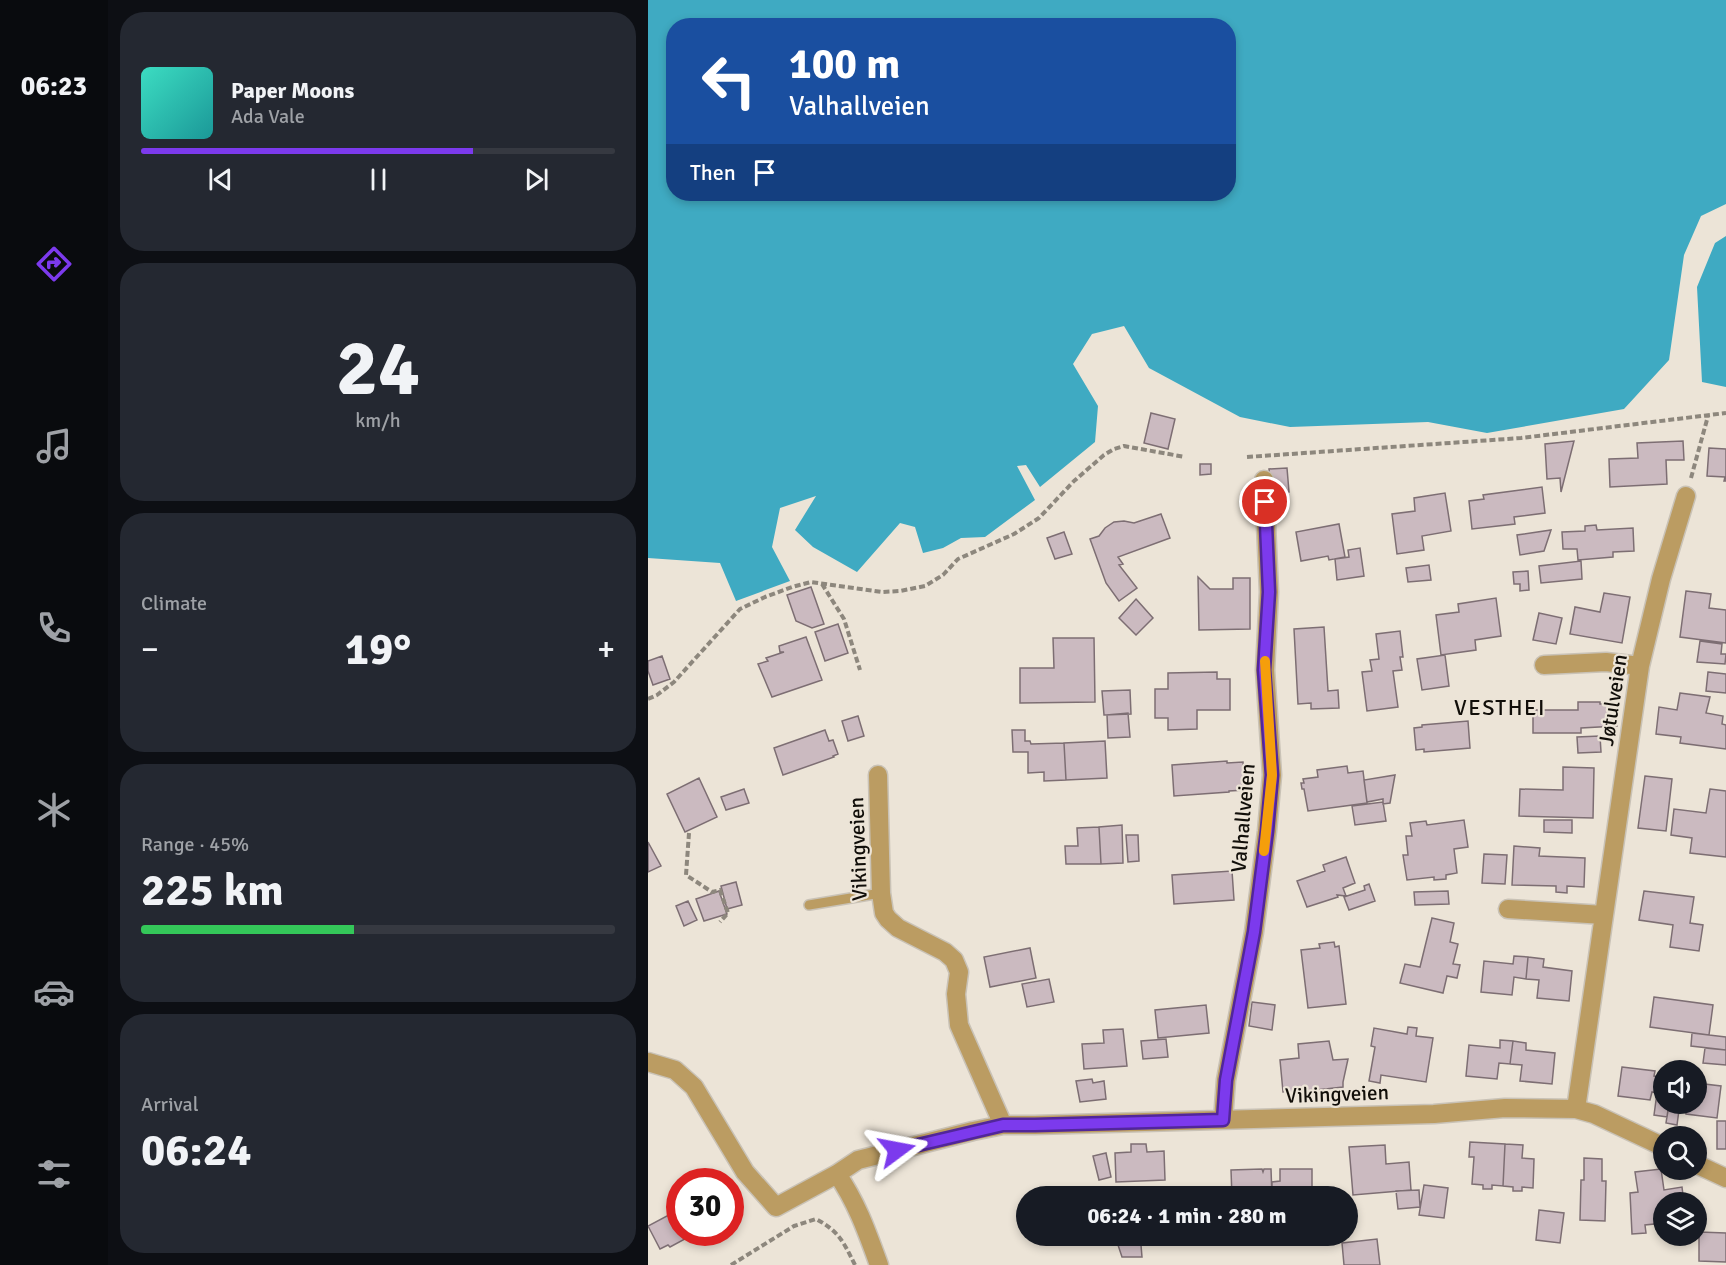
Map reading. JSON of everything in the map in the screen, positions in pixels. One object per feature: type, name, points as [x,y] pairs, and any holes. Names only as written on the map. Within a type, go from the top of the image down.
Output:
[{"type":"street","name":"Valhallveien","points":[[1223,1120],[1226,1080],[1254,932],[1272,775],[1264,670],[1269,592],[1264,480]]},
{"type":"street","name":"Jøtulveien","points":[[1576,1109],[1640,666],[1660,579],[1686,496]]},
{"type":"street","points":[[1544,665],[1606,662],[1640,666]]},
{"type":"street","name":"Vikingveien","points":[[878,775],[881,893],[884,912],[894,925],[915,938],[945,951],[954,960],[959,972],[956,994],[959,1025],[1003,1125]]},
{"type":"street","points":[[1508,909],[1604,915]]},
{"type":"street","name":"Vikingveien","points":[[648,1062],[675,1070],[694,1087],[744,1172],[776,1207],[858,1160],[1003,1125],[1434,1114],[1505,1108],[1576,1109],[1594,1114],[1653,1142]]},
{"type":"street","points":[[1707,1169],[1726,1178]]},
{"type":"street","points":[[837,1174],[850,1193],[879,1265]]},
{"type":"lane","points":[[809,905],[881,893]]},
{"type":"path","points":[[1247,457],[1521,438],[1726,413]]},
{"type":"path","points":[[1686,496],[1708,416]]},
{"type":"path","points":[[648,699],[674,682],[740,609],[765,597],[811,582],[882,592],[925,586],[943,575],[958,559],[1014,534],[1039,518],[1074,481],[1114,449],[1124,446],[1185,457]]},
{"type":"path","points":[[822,584],[844,619],[861,670]]},
{"type":"path","points":[[689,833],[686,875],[712,892],[720,890],[728,913],[720,922]]},
{"type":"path","points":[[731,1265],[794,1226],[816,1219],[836,1232],[855,1265]]},
{"type":"water","points":[[648,0],[1726,0],[1726,204],[1701,216],[1684,255],[1669,360],[1624,409],[1487,433],[1428,422],[1290,427],[1240,417],[1149,368],[1124,326],[1092,334],[1073,364],[1098,406],[1095,442],[1040,487],[1026,465],[1017,466],[1035,500],[985,537],[961,538],[943,548],[923,553],[915,527],[900,523],[857,572],[813,547],[795,530],[816,496],[780,508],[772,547],[790,581],[736,601],[720,563],[648,558]]},
{"type":"water","points":[[1726,236],[1726,387],[1702,382],[1697,287],[1715,243]]},
{"type":"building","points":[[1151,413],[1175,419],[1168,449],[1144,443]]},
{"type":"building","points":[[1574,441],[1561,492],[1560,478],[1547,479],[1545,444]]},
{"type":"building","points":[[1683,441],[1684,460],[1666,460],[1667,484],[1610,487],[1609,459],[1638,458],[1637,443]]},
{"type":"building","points":[[1709,448],[1726,449],[1726,481],[1724,481],[1725,477],[1707,476]]},
{"type":"building","points":[[1200,464],[1211,464],[1211,474],[1200,475]]},
{"type":"building","points":[[1287,468],[1289,492],[1271,493],[1269,469]]},
{"type":"building","points":[[1542,487],[1545,513],[1514,517],[1515,524],[1472,529],[1469,501],[1484,499],[1483,495]]},
{"type":"building","points":[[1445,493],[1451,531],[1422,536],[1424,550],[1397,554],[1392,514],[1415,511],[1414,498]]},
{"type":"building","points":[[1161,514],[1170,538],[1118,557],[1123,564],[1119,565],[1137,588],[1119,601],[1106,583],[1090,539],[1099,536],[1114,522],[1134,523]]},
{"type":"building","points":[[1339,524],[1345,557],[1329,560],[1328,556],[1301,561],[1296,532]]},
{"type":"building","points":[[1596,525],[1597,530],[1633,528],[1634,551],[1613,552],[1613,557],[1578,560],[1577,549],[1563,549],[1562,532],[1585,531],[1585,526]]},
{"type":"building","points":[[1551,530],[1544,551],[1520,555],[1517,535]]},
{"type":"building","points":[[1064,532],[1072,554],[1055,559],[1047,538]]},
{"type":"building","points":[[1360,548],[1364,576],[1337,580],[1335,559],[1349,557],[1348,550]]},
{"type":"building","points":[[1581,561],[1582,579],[1541,583],[1539,566]]},
{"type":"building","points":[[1429,565],[1431,580],[1408,582],[1406,568]]},
{"type":"building","points":[[1528,571],[1529,590],[1520,591],[1520,584],[1514,584],[1513,572]]},
{"type":"building","points":[[1198,577],[1210,589],[1233,589],[1233,578],[1250,578],[1250,629],[1199,630]]},
{"type":"building","points":[[811,587],[824,624],[812,628],[796,621],[787,595]]},
{"type":"building","points":[[1686,591],[1711,594],[1709,608],[1726,610],[1726,643],[1680,637]]},
{"type":"building","points":[[1604,593],[1630,597],[1622,643],[1570,634],[1575,607],[1600,612]]},
{"type":"building","points":[[1496,598],[1501,636],[1475,640],[1476,650],[1441,655],[1436,615],[1459,612],[1458,604]]},
{"type":"building","points":[[1136,599],[1153,618],[1136,635],[1119,618]]},
{"type":"building","points":[[1539,613],[1562,618],[1556,644],[1533,640]]},
{"type":"building","points":[[838,624],[848,653],[825,661],[815,632]]},
{"type":"building","points":[[1324,627],[1328,691],[1338,690],[1339,708],[1311,709],[1311,703],[1298,704],[1294,629]]},
{"type":"building","points":[[1400,631],[1402,670],[1393,671],[1398,707],[1367,711],[1362,672],[1372,671],[1370,660],[1379,659],[1376,634]]},
{"type":"building","points":[[806,637],[822,680],[772,697],[758,664],[768,661],[766,658],[784,652],[780,652],[779,646]]},
{"type":"building","points":[[1053,638],[1094,638],[1095,702],[1020,703],[1020,668],[1054,668]]},
{"type":"building","points":[[1700,641],[1722,644],[1721,654],[1726,654],[1725,664],[1697,662]]},
{"type":"building","points":[[1445,655],[1449,686],[1422,690],[1417,659]]},
{"type":"building","points":[[662,656],[670,679],[653,685],[648,671],[648,661]]},
{"type":"building","points":[[1217,672],[1217,679],[1230,679],[1230,710],[1197,710],[1197,729],[1168,730],[1168,718],[1155,718],[1155,689],[1168,689],[1168,673]]},
{"type":"building","points":[[1708,672],[1726,674],[1726,693],[1706,691]]},
{"type":"building","points":[[1130,690],[1131,714],[1104,715],[1102,691]]},
{"type":"building","points":[[1680,693],[1710,697],[1706,713],[1723,716],[1722,724],[1726,725],[1726,749],[1680,743],[1681,737],[1656,734],[1659,707],[1677,710]]},
{"type":"building","points":[[1578,702],[1617,704],[1617,726],[1581,728],[1581,733],[1533,733],[1533,710],[1578,710]]},
{"type":"building","points":[[1128,713],[1130,737],[1108,738],[1107,715]]},
{"type":"building","points":[[858,716],[864,736],[848,741],[842,721]]},
{"type":"building","points":[[1468,721],[1470,748],[1424,752],[1424,749],[1416,750],[1414,728],[1422,727],[1422,725]]},
{"type":"building","points":[[825,730],[829,741],[833,740],[838,754],[783,775],[774,748]]},
{"type":"building","points":[[1012,730],[1025,730],[1025,741],[1030,741],[1031,744],[1064,743],[1066,780],[1044,781],[1044,772],[1028,773],[1028,752],[1013,752]]},
{"type":"building","points":[[1600,736],[1601,752],[1578,753],[1577,737]]},
{"type":"building","points":[[1105,741],[1107,778],[1066,780],[1064,743]]},
{"type":"building","points":[[1227,761],[1227,763],[1243,762],[1245,790],[1174,796],[1172,765]]},
{"type":"building","points":[[1347,766],[1348,773],[1363,771],[1367,803],[1308,811],[1301,783],[1304,783],[1303,779],[1318,777],[1317,770]]},
{"type":"building","points":[[1563,767],[1594,768],[1593,818],[1519,816],[1520,789],[1563,790]]},
{"type":"building","points":[[1395,775],[1390,803],[1383,804],[1383,799],[1367,802],[1364,780]]},
{"type":"building","points":[[1645,776],[1672,779],[1666,831],[1638,828]]},
{"type":"building","points":[[699,778],[717,817],[685,832],[667,794]]},
{"type":"building","points":[[744,789],[749,803],[726,810],[721,797]]},
{"type":"building","points":[[1710,789],[1726,791],[1726,857],[1690,853],[1692,838],[1671,835],[1674,809],[1706,813]]},
{"type":"building","points":[[1383,802],[1386,821],[1355,825],[1352,806]]},
{"type":"building","points":[[1464,820],[1468,847],[1454,849],[1457,873],[1446,875],[1446,879],[1434,880],[1434,877],[1407,880],[1403,855],[1408,855],[1406,836],[1412,836],[1410,823],[1426,821],[1427,825]]},
{"type":"building","points":[[1544,820],[1572,820],[1572,833],[1544,832]]},
{"type":"building","points":[[1122,825],[1123,863],[1101,864],[1099,827]]},
{"type":"building","points":[[1099,827],[1101,864],[1066,864],[1065,846],[1078,846],[1077,828]]},
{"type":"building","points":[[1126,835],[1138,835],[1139,861],[1128,862]]},
{"type":"building","points":[[648,842],[661,866],[648,872]]},
{"type":"building","points":[[1514,846],[1540,848],[1539,856],[1585,858],[1584,887],[1567,886],[1567,893],[1556,892],[1556,886],[1512,885]]},
{"type":"building","points":[[1484,854],[1507,855],[1505,884],[1482,883]]},
{"type":"building","points":[[1346,857],[1355,883],[1343,888],[1346,896],[1337,895],[1338,897],[1307,907],[1297,881],[1325,871],[1323,865]]},
{"type":"building","points":[[1232,871],[1234,900],[1174,904],[1172,875]]},
{"type":"building","points":[[736,882],[742,905],[727,909],[721,886]]},
{"type":"building","points":[[1369,884],[1375,901],[1349,910],[1344,897],[1365,890],[1364,886]]},
{"type":"building","points":[[719,891],[727,914],[704,921],[696,899]]},
{"type":"building","points":[[1448,891],[1449,904],[1415,905],[1414,892]]},
{"type":"building","points":[[1644,891],[1694,897],[1690,923],[1703,925],[1699,951],[1670,947],[1673,925],[1639,920]]},
{"type":"building","points":[[688,901],[697,920],[684,926],[676,906]]},
{"type":"building","points":[[1432,918],[1454,923],[1450,942],[1458,944],[1453,964],[1460,965],[1457,978],[1447,976],[1443,993],[1400,983],[1405,964],[1420,967]]},
{"type":"building","points":[[1334,942],[1335,947],[1339,946],[1346,1004],[1308,1008],[1301,950],[1320,948],[1319,944]]},
{"type":"building","points":[[1030,948],[1036,978],[990,987],[984,957]]},
{"type":"building","points":[[1514,956],[1528,957],[1526,979],[1514,977],[1512,995],[1481,992],[1484,961],[1513,964]]},
{"type":"building","points":[[1528,957],[1544,959],[1543,967],[1572,971],[1569,1001],[1537,998],[1539,980],[1526,979]]},
{"type":"building","points":[[1049,979],[1054,1002],[1027,1007],[1022,984]]},
{"type":"building","points":[[1654,997],[1713,1005],[1709,1035],[1650,1027]]},
{"type":"building","points":[[1252,1002],[1275,1005],[1272,1030],[1249,1026]]},
{"type":"building","points":[[1206,1005],[1209,1033],[1158,1038],[1155,1010]]},
{"type":"building","points":[[1408,1027],[1417,1028],[1416,1036],[1433,1038],[1426,1082],[1381,1075],[1380,1083],[1369,1081],[1375,1047],[1371,1046],[1374,1028],[1407,1034]]},
{"type":"building","points":[[1123,1029],[1127,1066],[1084,1069],[1082,1044],[1104,1043],[1103,1030]]},
{"type":"building","points":[[1692,1033],[1726,1037],[1726,1050],[1691,1046]]},
{"type":"building","points":[[1166,1039],[1168,1057],[1143,1059],[1141,1041]]},
{"type":"building","points":[[1500,1040],[1513,1041],[1510,1064],[1499,1063],[1497,1079],[1466,1076],[1469,1045],[1500,1048]]},
{"type":"building","points":[[1329,1041],[1333,1060],[1348,1059],[1343,1087],[1283,1092],[1280,1060],[1299,1058],[1298,1044]]},
{"type":"building","points":[[1513,1041],[1526,1043],[1526,1050],[1555,1053],[1552,1084],[1520,1081],[1522,1065],[1510,1064]]},
{"type":"building","points":[[1705,1048],[1726,1050],[1726,1065],[1707,1063],[1707,1060],[1703,1060]]},
{"type":"building","points":[[1622,1067],[1653,1071],[1653,1092],[1650,1100],[1618,1096]]},
{"type":"building","points":[[1092,1079],[1093,1083],[1104,1081],[1106,1099],[1080,1102],[1076,1081]]},
{"type":"building","points":[[1707,1084],[1721,1086],[1717,1118],[1686,1114],[1707,1114]]},
{"type":"building","points":[[1654,1114],[1667,1114],[1667,1117]]},
{"type":"building","points":[[1667,1114],[1678,1114],[1677,1125],[1666,1123]]},
{"type":"building","points":[[1717,1121],[1726,1121],[1726,1149],[1717,1149]]},
{"type":"building","points":[[1470,1142],[1505,1144],[1503,1186],[1492,1185],[1492,1189],[1483,1189],[1483,1185],[1472,1184],[1474,1157],[1469,1157]]},
{"type":"building","points":[[1131,1144],[1146,1144],[1147,1152],[1164,1151],[1165,1180],[1116,1182],[1115,1153],[1131,1152]]},
{"type":"building","points":[[1505,1144],[1523,1145],[1522,1158],[1534,1159],[1533,1188],[1522,1187],[1522,1191],[1513,1191],[1513,1187],[1503,1186]]},
{"type":"building","points":[[1385,1145],[1386,1164],[1409,1162],[1411,1190],[1358,1195],[1358,1186],[1352,1186],[1349,1147]]},
{"type":"building","points":[[1106,1153],[1111,1177],[1099,1180],[1093,1156]]},
{"type":"building","points":[[1584,1158],[1602,1159],[1602,1181],[1606,1181],[1605,1221],[1580,1220]]},
{"type":"building","points":[[1262,1169],[1263,1172],[1264,1169],[1271,1169],[1272,1186],[1232,1186],[1231,1170]]},
{"type":"building","points":[[1280,1169],[1312,1169],[1312,1186],[1272,1186],[1272,1182],[1280,1181]]},
{"type":"building","points":[[1653,1170],[1653,1180],[1663,1180],[1664,1190],[1682,1187],[1683,1192],[1653,1192],[1653,1224],[1645,1225],[1646,1233],[1632,1234],[1630,1193],[1638,1192],[1635,1172]]},
{"type":"building","points":[[1424,1185],[1448,1188],[1444,1218],[1419,1215]]},
{"type":"building","points":[[1419,1190],[1420,1207],[1398,1209],[1396,1191]]},
{"type":"building","points":[[1539,1210],[1564,1213],[1560,1243],[1536,1240]]},
{"type":"building","points":[[666,1216],[666,1246],[660,1249],[648,1226]]},
{"type":"building","points":[[1707,1232],[1726,1233],[1726,1262],[1699,1261],[1699,1246],[1707,1246]]},
{"type":"building","points":[[1377,1239],[1380,1265],[1344,1265],[1342,1246],[1358,1246],[1358,1241]]},
{"type":"building","points":[[1118,1246],[1141,1246],[1142,1257],[1122,1257]]},
{"type":"slow traffic","points":[[1264,851],[1272,775],[1265,661]]},
{"type":"district","name":"VESTHEI","points":[[1500,707]]},
{"type":"route","points":[[897,1150],[1003,1125],[1223,1120],[1226,1080],[1254,932],[1272,775],[1264,670],[1269,592],[1265,502]]}]
